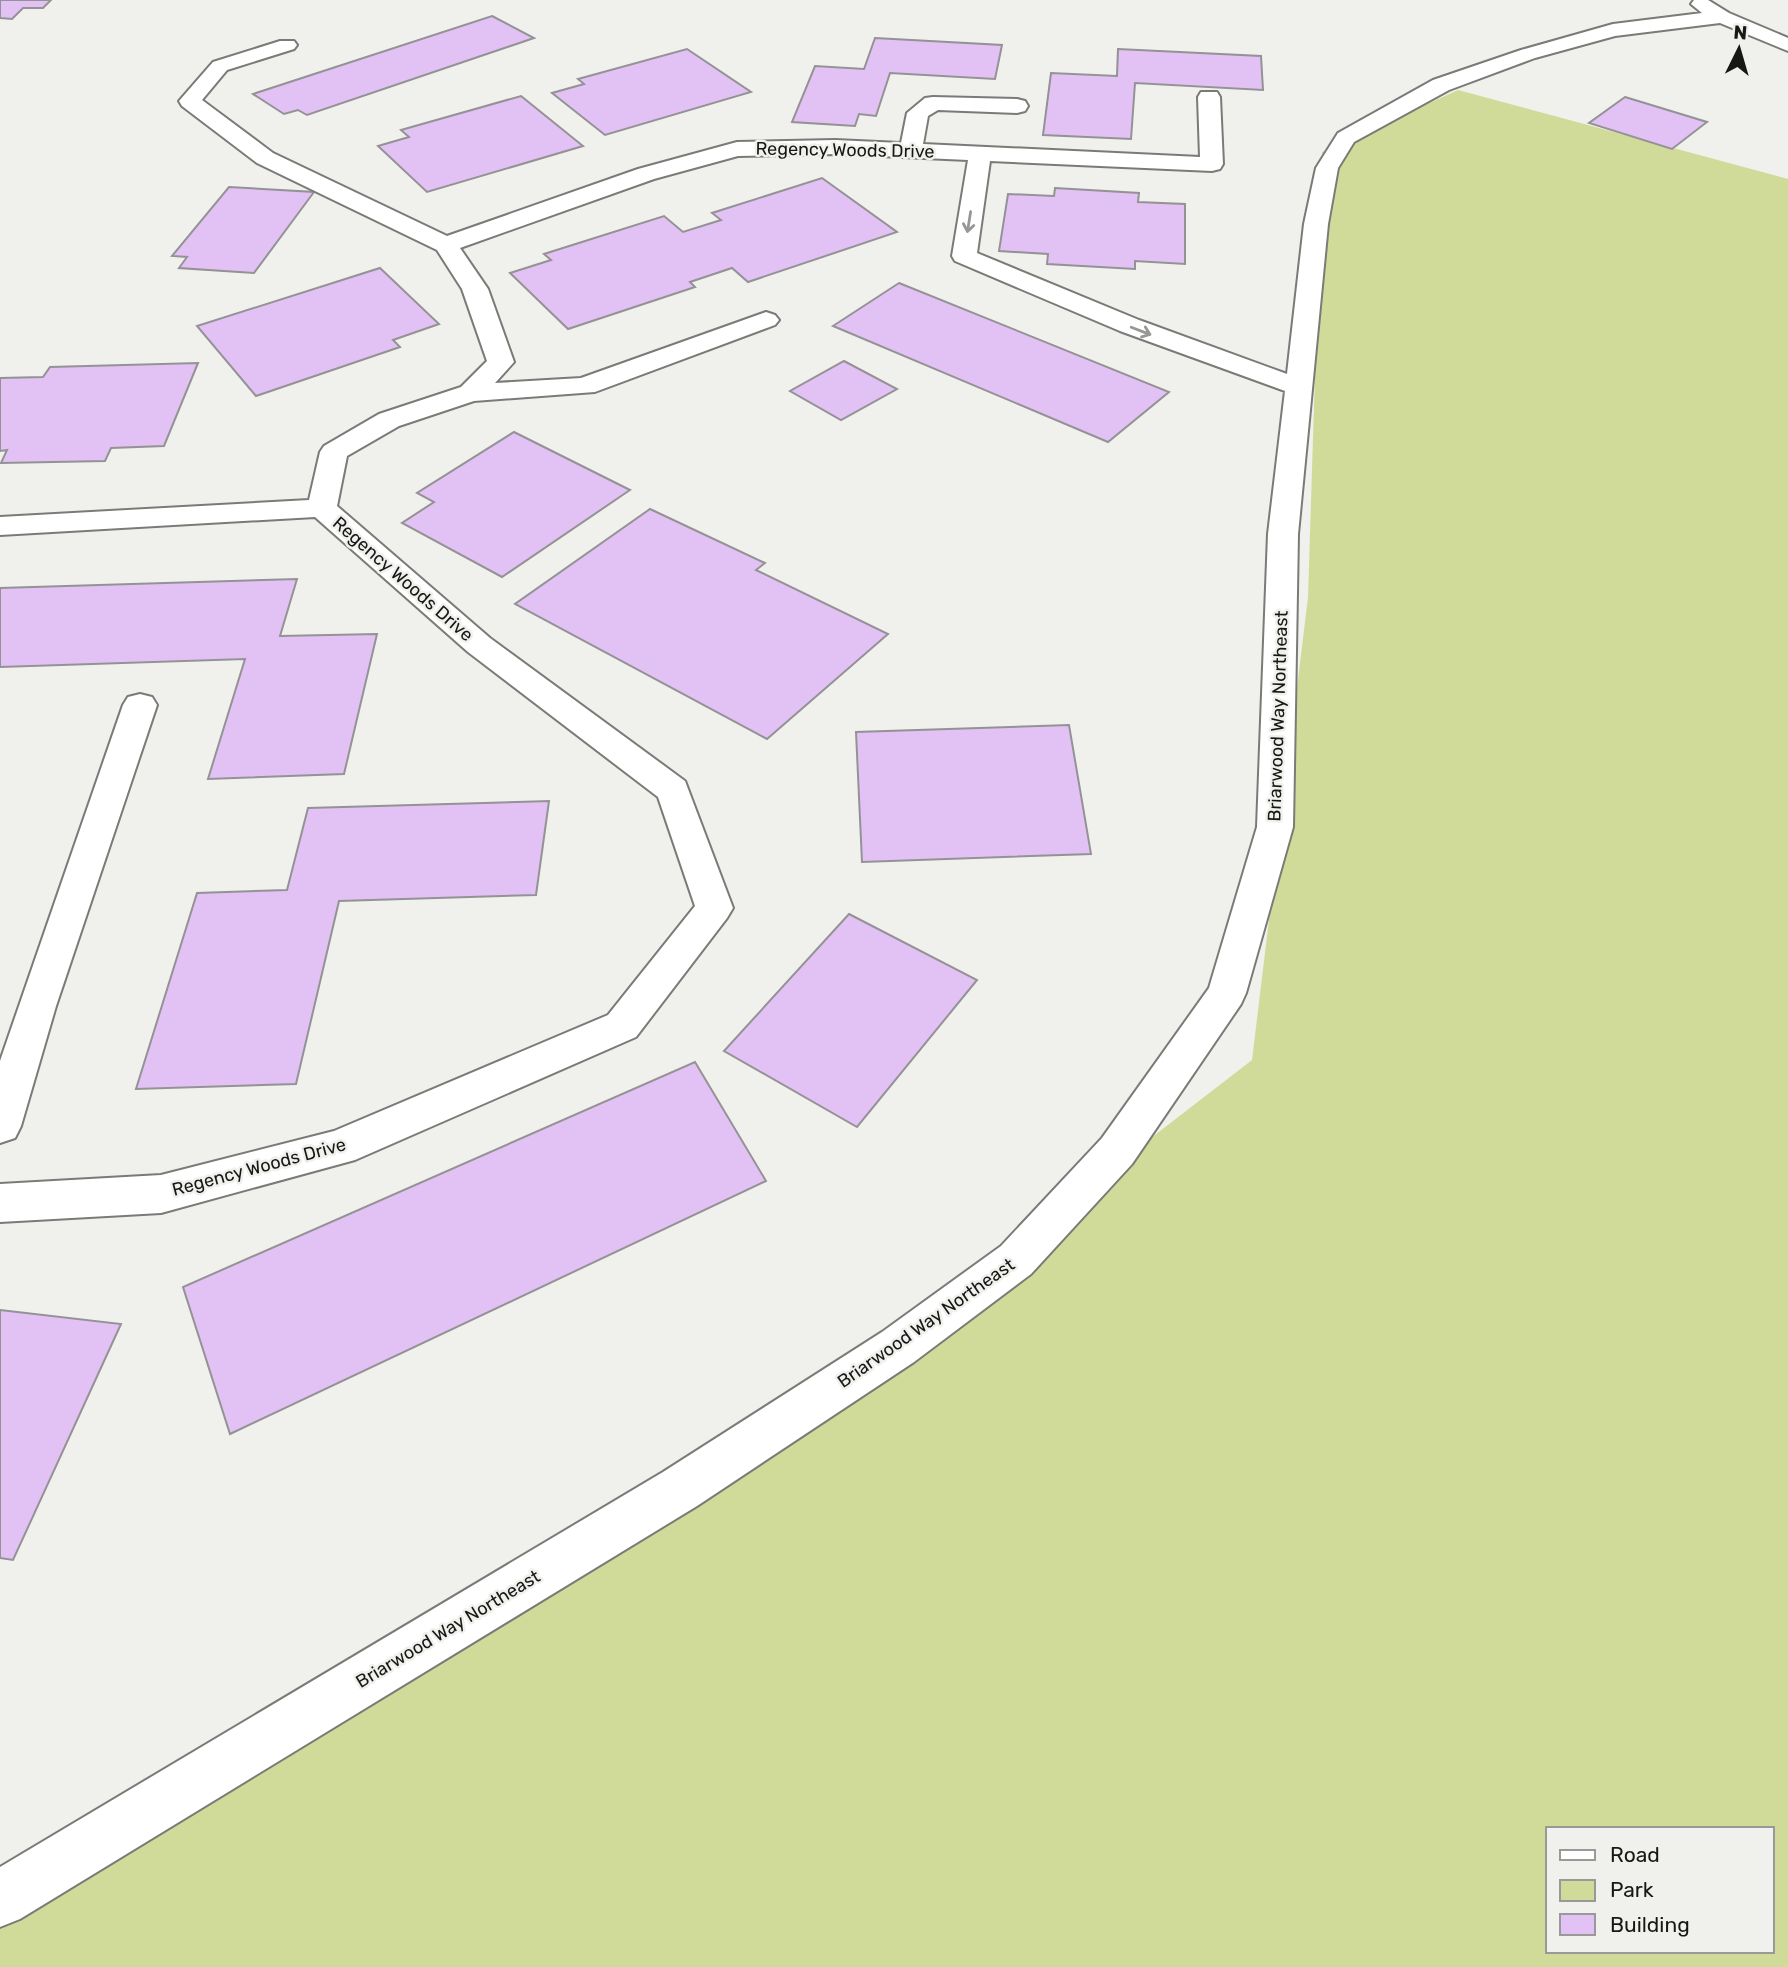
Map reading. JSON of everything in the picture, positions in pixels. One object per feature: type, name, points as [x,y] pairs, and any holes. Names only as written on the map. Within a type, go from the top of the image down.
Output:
[{"type":"street","points":[[1708,8],[1788,45]]},
{"type":"street","name":"Briarwood Way Northeast","points":[[0,1899],[668,1497],[898,1347],[1016,1260],[1117,1151],[1227,993],[1275,827],[1283,534],[1318,213],[1327,168],[1346,138],[1441,85],[1528,54],[1613,30],[1708,8]]},
{"type":"street","points":[[287,45],[220,66],[190,101],[265,158],[446,245]]},
{"type":"street","name":"Regency Woods Drive","points":[[0,1203],[161,1194],[340,1147],[622,1026],[715,908],[673,790],[478,645],[322,508],[334,452],[389,420],[471,393],[501,362],[475,289],[446,245],[646,174],[737,149],[835,147],[1212,164],[1209,97]]},
{"type":"street","points":[[911,151],[918,113],[933,103],[1017,107]]},
{"type":"street","points":[[980,155],[964,256],[1090,311],[1212,358],[1299,387]]},
{"type":"street","points":[[471,393],[585,386],[766,320]]},
{"type":"street","points":[[0,526],[322,508]]},
{"type":"street","points":[[0,1126],[37,1006],[140,705]]},
{"type":"green space","points":[[1458,90],[1788,179],[1788,1967],[0,1967],[0,1925],[865,1359],[1252,1060],[1308,597],[1322,152]]},
{"type":"building","points":[[0,0],[51,0],[43,8],[23,8],[12,19],[0,18]]},
{"type":"building","points":[[492,16],[534,38],[307,115],[298,110],[284,114],[253,94]]},
{"type":"building","points":[[875,38],[1002,45],[995,79],[890,73],[876,116],[859,114],[855,126],[792,122],[815,66],[864,69]]},
{"type":"building","points":[[687,49],[751,92],[605,135],[552,93],[584,84],[578,79]]},
{"type":"building","points":[[1118,49],[1261,56],[1263,90],[1135,83],[1131,139],[1043,135],[1051,73],[1117,76]]},
{"type":"building","points":[[521,96],[583,146],[427,192],[378,146],[409,137],[401,130]]},
{"type":"building","points":[[1625,97],[1707,122],[1672,149],[1589,123]]},
{"type":"building","points":[[822,178],[897,232],[748,282],[732,268],[690,282],[695,287],[568,329],[510,273],[551,260],[544,254],[664,216],[683,232],[721,220],[712,213]]},
{"type":"building","points":[[229,187],[314,192],[254,273],[179,268],[187,257],[172,256]]},
{"type":"building","points":[[1055,188],[1139,193],[1138,202],[1185,204],[1185,264],[1135,261],[1135,269],[1047,264],[1048,254],[999,251],[1008,194],[1054,196]]},
{"type":"building","points":[[380,268],[439,324],[393,340],[400,347],[256,396],[197,326]]},
{"type":"building","points":[[899,283],[1169,392],[1108,442],[833,326]]},
{"type":"building","points":[[844,361],[897,389],[841,420],[790,391]]},
{"type":"building","points":[[198,363],[164,446],[111,448],[105,461],[1,463],[7,450],[0,451],[0,378],[43,377],[50,367]]},
{"type":"building","points":[[514,432],[630,490],[502,577],[402,523],[434,502],[417,493]]},
{"type":"building","points":[[650,509],[765,563],[756,570],[888,634],[767,739],[515,604]]},
{"type":"building","points":[[297,579],[280,636],[377,634],[344,774],[208,779],[245,659],[0,667],[0,588]]},
{"type":"building","points":[[1069,725],[1091,854],[862,862],[856,732]]},
{"type":"building","points":[[549,801],[536,895],[339,901],[296,1084],[136,1089],[197,893],[287,890],[308,808]]},
{"type":"building","points":[[849,914],[977,980],[857,1127],[724,1051]]},
{"type":"building","points":[[695,1062],[766,1181],[230,1434],[183,1287]]},
{"type":"building","points":[[0,1310],[121,1324],[13,1560],[0,1558]]}]
